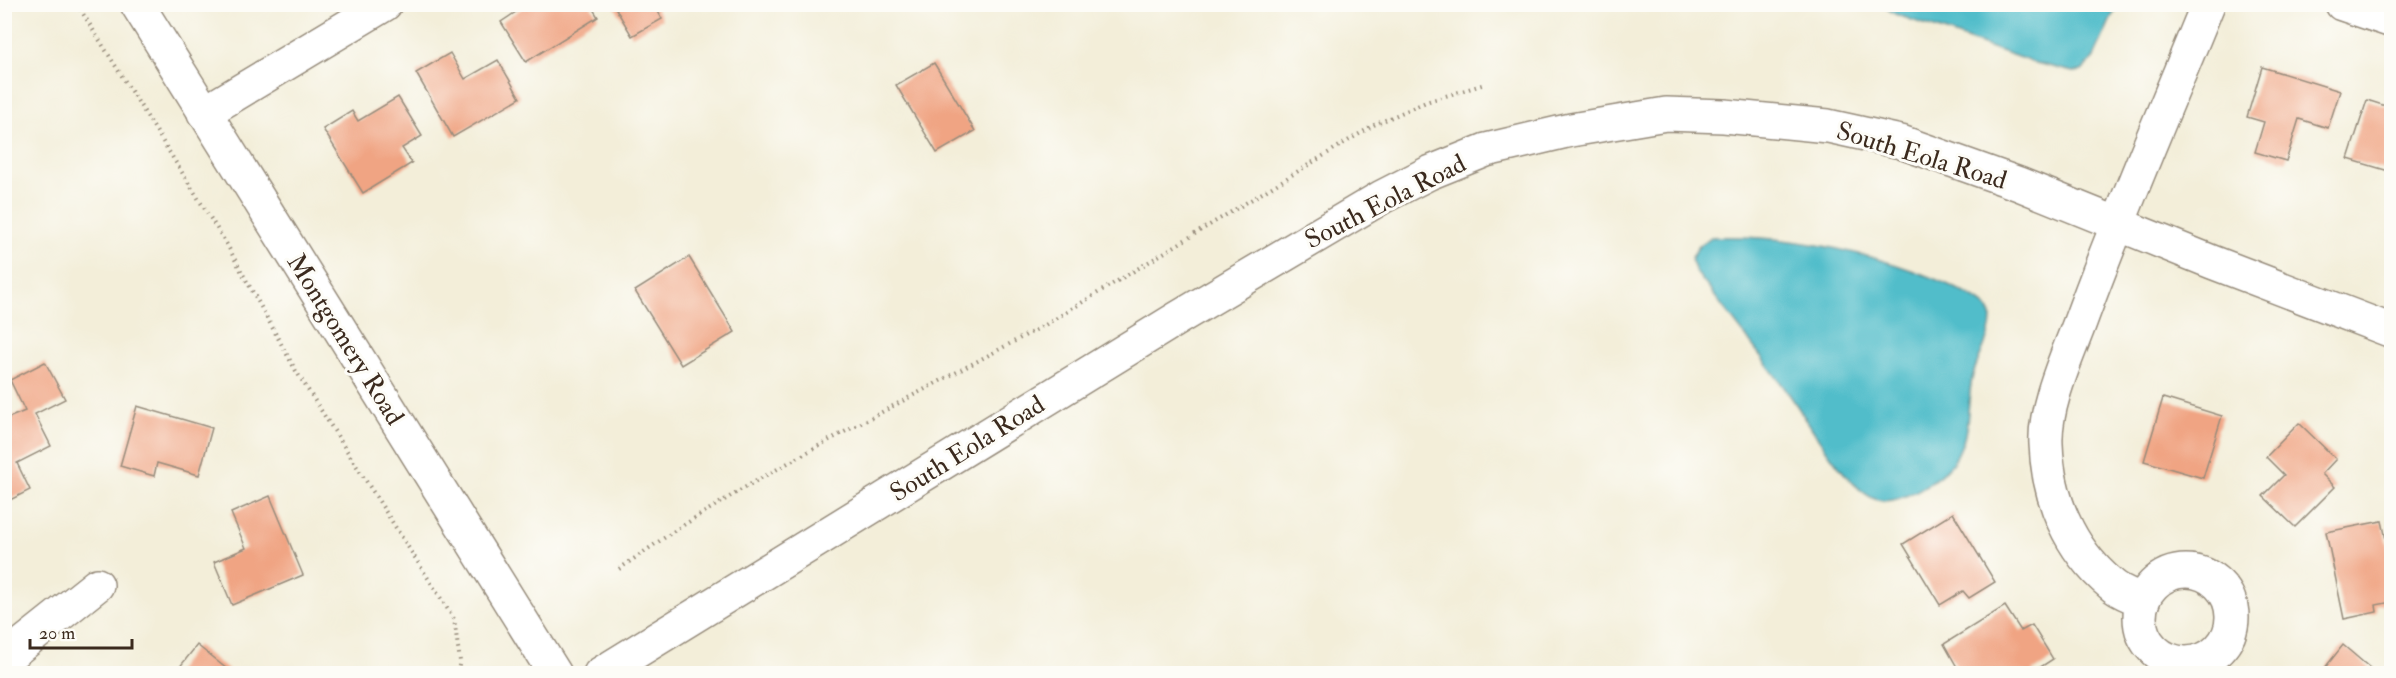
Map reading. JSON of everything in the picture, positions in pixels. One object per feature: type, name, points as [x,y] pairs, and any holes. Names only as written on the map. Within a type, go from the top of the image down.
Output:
[{"type":"street","name":"Montgomery Road","points":[[137,4],[555,674]]},
{"type":"street","points":[[204,113],[385,4]]},
{"type":"street","points":[[2143,601],[2112,586],[2081,554],[2062,523],[2051,485],[2045,442],[2052,396],[2118,224],[2208,4]]},
{"type":"street","points":[[2342,4],[2391,21]]},
{"type":"street","name":"South Eola Road","points":[[600,674],[1321,231],[1429,173],[1486,150],[1571,130],[1666,114],[1772,119],[1828,126],[1901,142],[2019,184],[2391,331]]},
{"type":"street","points":[[4,659],[97,585]]},
{"type":"path","points":[[77,4],[226,243],[296,371],[454,619],[460,661],[457,674]]},
{"type":"path","points":[[619,569],[677,529],[749,485],[1045,325],[1374,125],[1426,102],[1485,84]]},
{"type":"water","points":[[1882,5],[2117,5],[2094,57],[2082,71],[2073,72],[2032,62],[1895,14]]},
{"type":"water","points":[[1711,237],[1790,241],[1867,256],[1946,284],[1965,293],[1990,310],[1988,334],[1971,383],[1967,426],[1963,442],[1956,458],[1947,469],[1917,491],[1894,500],[1875,499],[1852,481],[1828,452],[1778,379],[1696,272],[1691,259],[1698,247]]},
{"type":"building","points":[[528,4],[590,4],[598,17],[526,62],[501,22]]},
{"type":"building","points":[[613,4],[654,4],[662,19],[632,36]]},
{"type":"building","points":[[450,53],[465,79],[498,60],[520,98],[453,137],[416,73]]},
{"type":"building","points":[[934,63],[975,131],[937,153],[896,85]]},
{"type":"building","points":[[2262,67],[2340,91],[2328,128],[2299,119],[2286,161],[2255,152],[2264,122],[2247,117]]},
{"type":"building","points":[[398,97],[422,136],[402,148],[412,163],[363,193],[323,129],[352,111],[358,121]]},
{"type":"building","points":[[2367,100],[2392,108],[2392,172],[2348,159]]},
{"type":"building","points":[[689,257],[735,332],[681,365],[635,291]]},
{"type":"building","points":[[45,362],[65,399],[35,414],[51,446],[17,463],[30,490],[4,503],[4,411],[8,418],[25,411],[10,380]]},
{"type":"building","points":[[2163,398],[2222,416],[2203,478],[2144,461]]},
{"type":"building","points":[[137,406],[212,428],[199,475],[157,463],[154,476],[120,466]]},
{"type":"building","points":[[2299,423],[2336,459],[2322,474],[2335,487],[2295,527],[2263,496],[2284,475],[2266,457]]},
{"type":"building","points":[[270,496],[303,575],[232,605],[214,562],[246,548],[231,513]]},
{"type":"building","points":[[1953,513],[1995,582],[1969,598],[1963,591],[1940,605],[1903,544]]},
{"type":"building","points":[[2382,521],[2392,566],[2392,602],[2376,605],[2377,612],[2344,619],[2326,532]]},
{"type":"building","points":[[2005,606],[2021,631],[2032,625],[2053,659],[2030,674],[1961,674],[1944,644]]},
{"type":"building","points":[[197,645],[233,674],[175,673]]},
{"type":"building","points":[[2343,645],[2377,674],[2320,674]]}]
